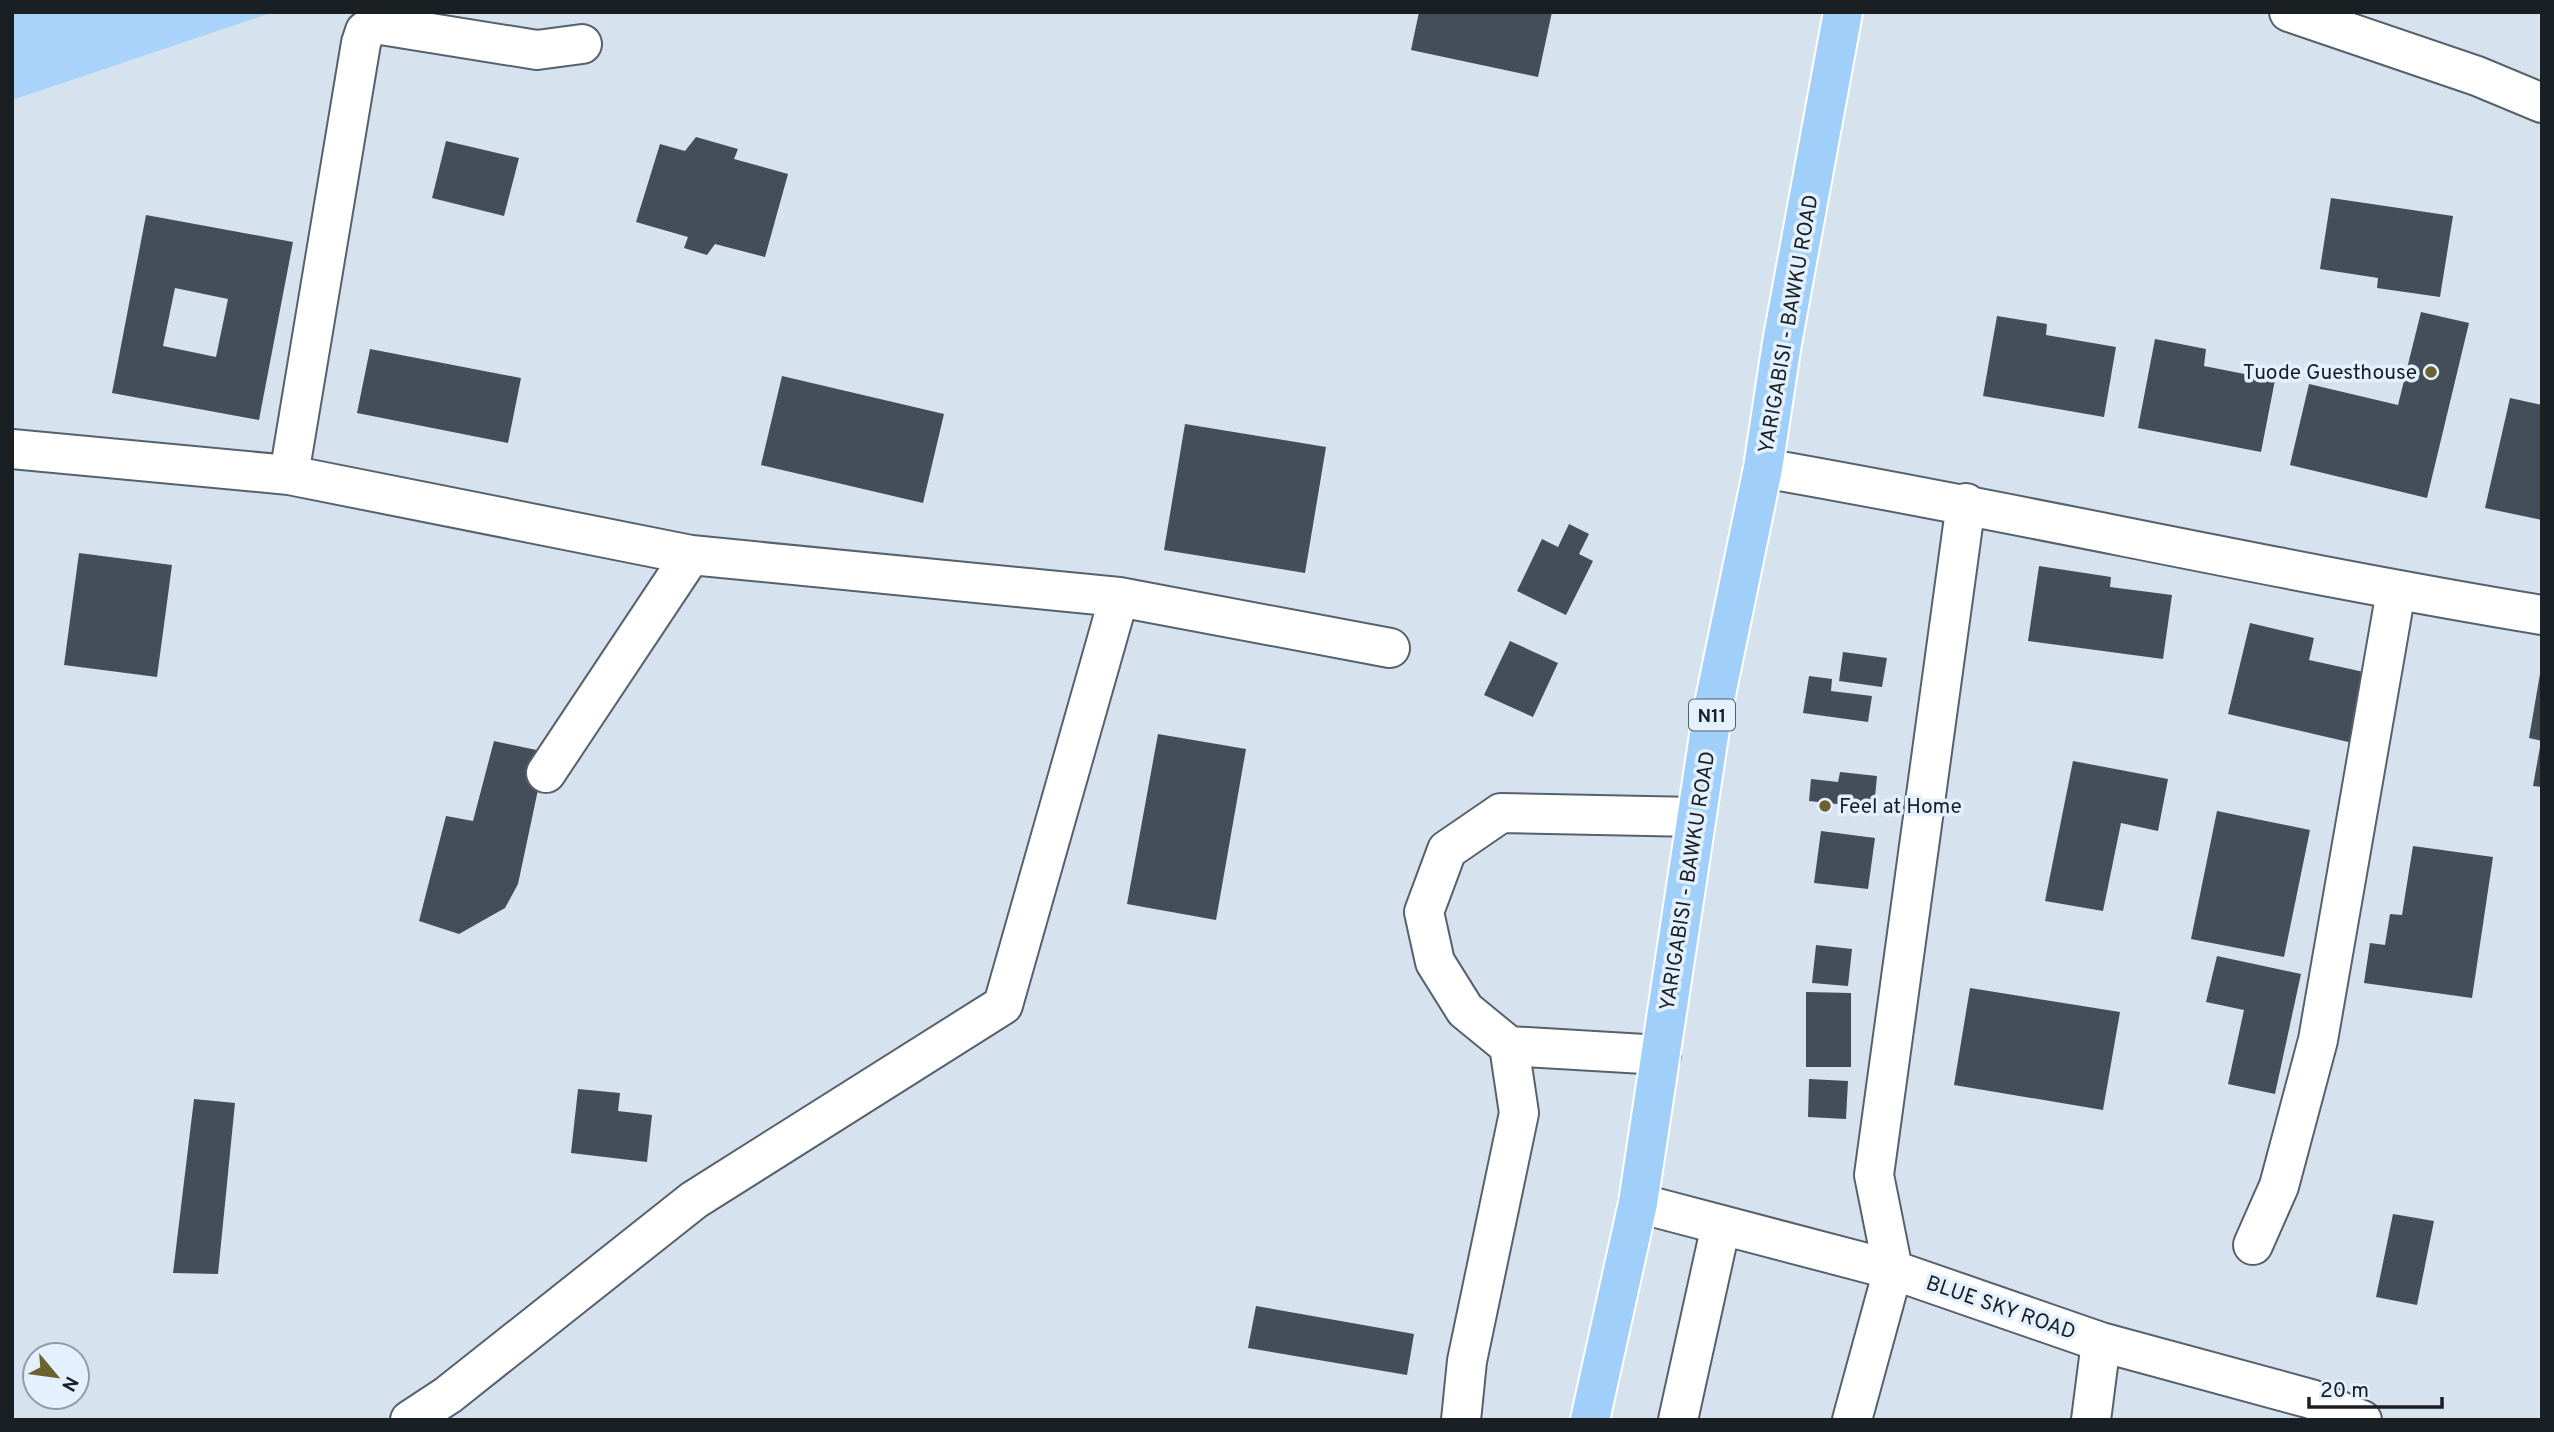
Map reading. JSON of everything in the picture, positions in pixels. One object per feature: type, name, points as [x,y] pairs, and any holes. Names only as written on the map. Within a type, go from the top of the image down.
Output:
[{"type":"highway","name":"YARIGABISI - BAWKU ROAD","points":[[1590,1420],[1638,1203],[1713,709],[1763,468],[1782,343],[1843,12]]},
{"type":"street","points":[[2289,12],[2477,76],[2542,103]]},
{"type":"street","points":[[289,475],[365,31],[375,24],[537,50],[582,44]]},
{"type":"street","points":[[12,449],[289,475],[691,555],[1119,597],[1390,648]]},
{"type":"street","points":[[1763,468],[1966,503],[2396,591],[2542,615]]},
{"type":"street","points":[[1852,1420],[1893,1270],[1874,1175],[1966,503]]},
{"type":"street","points":[[546,773],[691,555]]},
{"type":"street","points":[[2253,1245],[2279,1186],[2318,1040],[2396,591]]},
{"type":"street","points":[[410,1420],[458,1386],[694,1200],[1003,1005],[1119,597]]},
{"type":"street","points":[[1661,1055],[1509,1046],[1465,1010],[1435,962],[1424,912],[1447,850],[1501,813],[1696,817]]},
{"type":"street","points":[[1461,1420],[1467,1361],[1519,1113],[1509,1046]]},
{"type":"street","name":"BLUE SKY ROAD","points":[[1638,1203],[1893,1270],[2101,1342],[2311,1399],[2362,1420]]},
{"type":"street","points":[[1678,1420],[1721,1224]]},
{"type":"street","points":[[2091,1420],[2101,1342]]},
{"type":"shaded area","points":[[12,12],[274,12],[12,100]]},
{"type":"building","points":[[1419,12],[1552,12],[1538,77],[1411,50]]},
{"type":"building","points":[[696,137],[738,149],[734,159],[788,174],[765,257],[715,244],[707,255],[684,248],[688,237],[636,222],[660,144],[685,151]]},
{"type":"building","points":[[446,141],[519,158],[504,216],[432,198]]},
{"type":"building","points":[[2331,198],[2453,216],[2440,297],[2377,288],[2378,278],[2320,269]]},
{"type":"building","points":[[146,215],[293,242],[259,420],[112,393]],"holes":[[[175,288],[228,299],[216,357],[163,346]]]},
{"type":"building","points":[[2421,312],[2469,323],[2427,498],[2290,465],[2309,384],[2398,405]]},
{"type":"building","points":[[1997,316],[2047,324],[2046,335],[2116,347],[2104,417],[1983,396]]},
{"type":"building","points":[[2155,339],[2206,349],[2204,366],[2275,380],[2261,452],[2138,428]]},
{"type":"building","points":[[370,349],[521,378],[508,443],[357,413]]},
{"type":"building","points":[[782,376],[944,414],[923,503],[761,465]]},
{"type":"building","points":[[2510,398],[2542,405],[2542,520],[2485,508]]},
{"type":"building","points":[[1185,424],[1326,447],[1305,573],[1164,550]]},
{"type":"building","points":[[1569,524],[1589,534],[1579,554],[1593,561],[1566,615],[1517,591],[1542,539],[1558,547]]},
{"type":"building","points":[[79,553],[172,565],[157,677],[64,665]]},
{"type":"building","points":[[2039,566],[2111,577],[2110,587],[2172,595],[2163,659],[2028,641]]},
{"type":"building","points":[[2250,623],[2314,638],[2309,660],[2373,674],[2357,744],[2228,714]]},
{"type":"building","points":[[1510,641],[1558,663],[1533,717],[1484,695]]},
{"type":"building","points":[[1843,652],[1887,658],[1882,687],[1839,681]]},
{"type":"building","points":[[2542,674],[2542,741],[2529,738]]},
{"type":"building","points":[[1809,676],[1832,679],[1831,691],[1872,696],[1868,722],[1803,713]]},
{"type":"building","points":[[1158,734],[1246,749],[1216,920],[1127,904]]},
{"type":"building","points":[[494,741],[546,752],[518,884],[505,908],[459,934],[419,921],[446,816],[473,821]]},
{"type":"building","points":[[2542,747],[2542,787],[2533,786]]},
{"type":"building","points":[[2073,761],[2168,779],[2158,831],[2121,823],[2103,911],[2045,901]]},
{"type":"building","points":[[1840,772],[1877,776],[1874,808],[1809,801],[1811,779],[1838,782]]},
{"type":"building","points":[[2217,811],[2310,830],[2284,957],[2191,939]]},
{"type":"building","points":[[1821,831],[1875,838],[1868,889],[1814,883]]},
{"type":"building","points":[[2413,846],[2493,857],[2472,998],[2364,983],[2370,943],[2385,945],[2390,914],[2402,915]]},
{"type":"building","points":[[1816,945],[1852,949],[1848,986],[1812,983]]},
{"type":"building","points":[[2217,956],[2301,974],[2275,1094],[2228,1084],[2244,1010],[2206,1002]]},
{"type":"building","points":[[1970,988],[2120,1012],[2103,1110],[1954,1085]]},
{"type":"building","points":[[1806,992],[1851,993],[1851,1067],[1806,1067]]},
{"type":"building","points":[[1809,1079],[1848,1081],[1846,1119],[1808,1117]]},
{"type":"building","points":[[578,1089],[620,1093],[618,1111],[652,1115],[647,1162],[571,1153]]},
{"type":"building","points":[[194,1099],[235,1103],[218,1274],[173,1273]]},
{"type":"building","points":[[2393,1214],[2434,1221],[2417,1305],[2376,1297]]},
{"type":"building","points":[[1256,1306],[1414,1334],[1407,1375],[1248,1348]]},
{"type":"place","name":"Tuode Guesthouse","points":[[2431,372]]},
{"type":"place","name":"Feel at Home","points":[[1825,806]]}]
